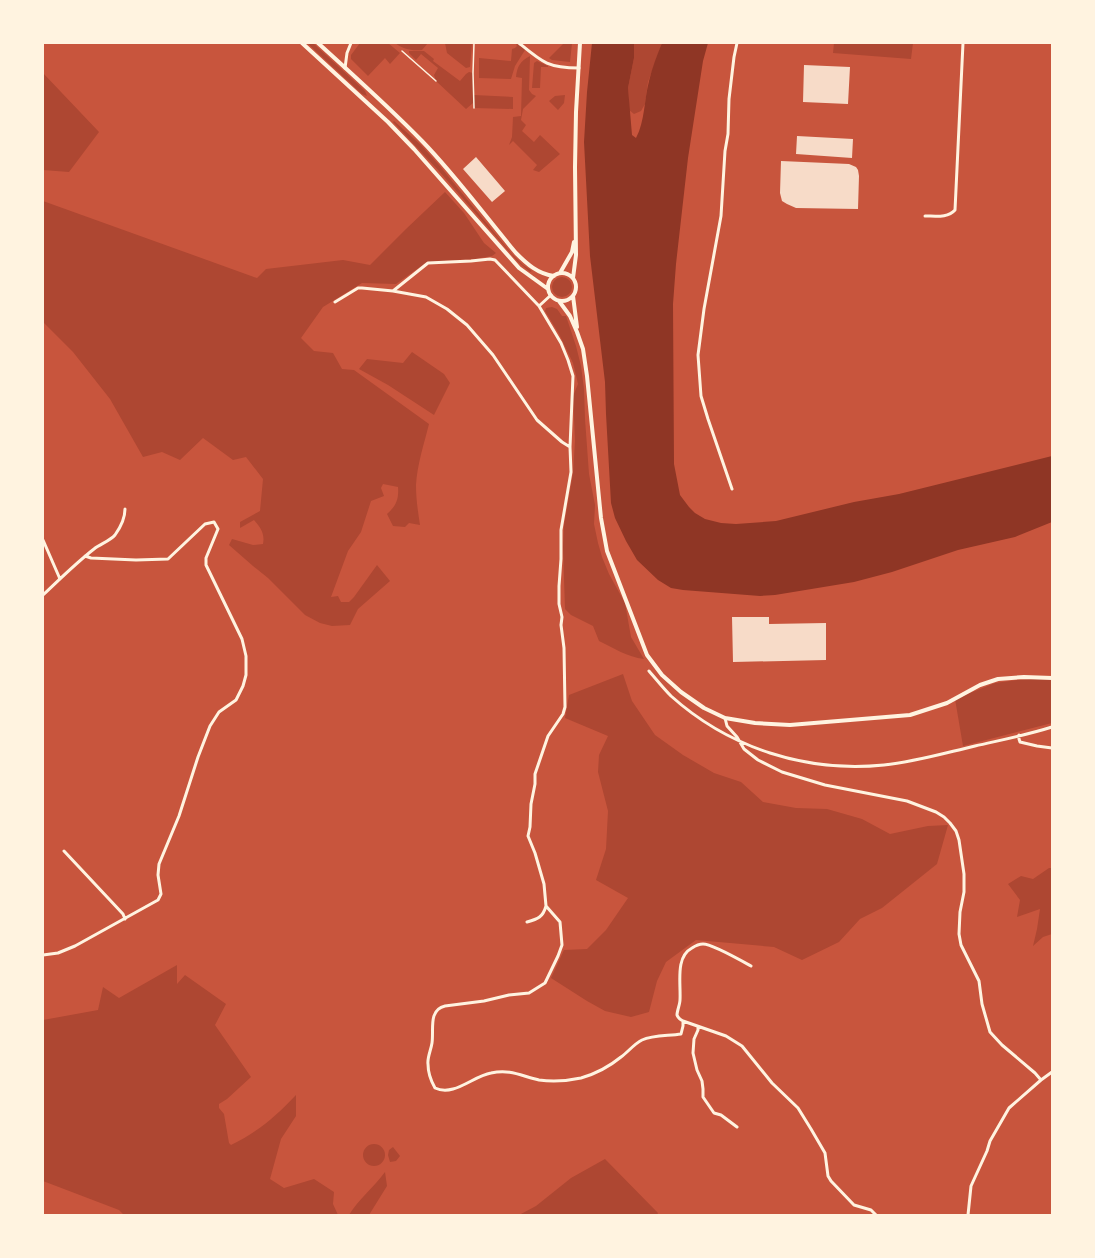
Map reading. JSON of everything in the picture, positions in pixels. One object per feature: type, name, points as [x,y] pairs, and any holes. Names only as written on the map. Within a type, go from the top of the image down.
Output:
[{"type":"main road","points":[[302,43],[409,143],[519,268],[548,289],[551,295],[559,301],[570,316],[583,350],[587,376],[601,518],[607,551],[647,655],[662,675],[681,692],[704,708],[725,718],[755,723],[790,725],[910,715],[946,703],[980,685],[998,679],[1024,677],[1052,678]]},
{"type":"main road","points":[[318,43],[422,141],[503,238],[526,263],[535,270],[546,275],[554,276]]},
{"type":"main road","points":[[577,332],[573,296],[576,287],[573,278],[576,264],[575,150],[580,43]]},
{"type":"main road","points":[[560,273],[572,252],[576,238]]},
{"type":"main road","points":[[548,289],[549,281],[560,273],[568,274],[573,278]]},
{"type":"main road","points":[[559,301],[567,301],[573,296]]},
{"type":"street","points":[[345,68],[347,53],[351,43]]},
{"type":"street","points":[[519,43],[543,62],[550,65],[579,68]]},
{"type":"street","points":[[732,489],[701,396],[698,355],[704,309],[714,264],[721,216],[725,151],[728,134],[729,99],[737,43]]},
{"type":"street","points":[[925,216],[947,216],[955,210],[963,43]]},
{"type":"street","points":[[393,291],[428,263],[471,261],[490,258],[495,260],[539,306],[561,343],[573,376],[570,447],[571,472],[561,530],[559,586],[559,604],[562,617],[561,625],[564,648],[565,707],[563,714],[548,736],[535,774],[528,836],[535,853],[544,884],[546,906],[544,914],[537,920],[527,922]]},
{"type":"street","points":[[335,302],[358,288],[362,288],[393,291],[426,297],[447,309],[467,325],[493,355],[538,420],[562,442],[570,447]]},
{"type":"street","points":[[539,306],[551,295]]},
{"type":"street","points":[[43,595],[67,571],[95,548],[114,536],[125,517],[125,509]]},
{"type":"street","points":[[43,955],[58,953],[75,946],[158,900],[160,894],[158,875],[159,864],[179,816],[198,757],[210,726],[219,712],[236,700],[243,686],[246,675],[246,656],[242,639],[206,565],[206,558],[218,529],[214,522],[206,524],[168,559],[121,560],[91,558],[86,556]]},
{"type":"street","points":[[43,540],[60,579]]},
{"type":"street","points":[[649,671],[670,695],[694,714],[740,742],[768,753],[806,762],[837,766],[864,767],[885,765],[932,756],[1052,727]]},
{"type":"street","points":[[725,718],[727,726],[737,737],[744,749],[766,765],[782,772],[825,785],[907,801],[936,812],[950,823],[956,830],[963,861],[964,892],[960,912],[960,945],[979,981],[982,1004],[990,1032],[1002,1045],[1041,1080]]},
{"type":"street","points":[[1019,735],[1018,740],[1020,742],[1052,748]]},
{"type":"street","points":[[64,851],[123,914],[125,919]]},
{"type":"street","points":[[546,906],[560,922],[562,945],[545,983],[529,993],[445,1006],[436,1011],[433,1018],[432,1041],[428,1064],[430,1078],[435,1088],[441,1091],[450,1090],[489,1073],[500,1071],[517,1073],[538,1080],[558,1082],[580,1078],[597,1072],[617,1060],[641,1040],[652,1037],[681,1034],[684,1026],[683,1021]]},
{"type":"street","points":[[751,966],[708,945],[697,945],[686,952],[681,962],[679,978],[680,998],[677,1014],[679,1018],[698,1027],[726,1036],[742,1046],[772,1083],[798,1108],[825,1153],[828,1176],[831,1181],[854,1205],[871,1210],[876,1215]]},
{"type":"street","points":[[698,1027],[694,1039],[693,1053],[697,1070],[703,1085],[703,1097],[714,1113],[722,1115],[737,1127]]},
{"type":"street","points":[[968,1215],[971,1186],[990,1141],[1009,1108],[1052,1072]]},
{"type":"lane","points":[[474,43],[474,108]]},
{"type":"lane","points":[[402,51],[436,81]]},
{"type":"shaded area","points":[[307,43],[313,43],[365,91],[367,96],[362,94]]},
{"type":"shaded area","points":[[360,43],[388,43],[400,53],[390,64],[385,58],[368,76],[351,59],[351,55]]},
{"type":"shaded area","points":[[395,43],[428,43],[422,50],[411,50],[401,47]]},
{"type":"shaded area","points":[[445,43],[472,43],[470,67],[466,68],[447,53]]},
{"type":"shaded area","points":[[564,43],[572,43],[570,62],[552,60],[549,58]]},
{"type":"shaded area","points":[[592,43],[634,43],[634,58],[628,88],[632,135],[636,138],[641,125],[650,76],[662,43],[708,43],[703,61],[688,158],[673,304],[674,464],[680,495],[689,507],[705,519],[721,523],[736,524],[776,521],[854,502],[899,494],[1052,456],[1052,522],[1015,537],[958,550],[892,572],[854,582],[775,595],[760,596],[671,588],[658,580],[637,560],[615,518],[611,503],[605,382],[590,256],[584,142]]},
{"type":"shaded area","points":[[634,43],[662,43],[648,82],[645,104],[641,111],[634,114],[629,110],[628,88],[634,58]]},
{"type":"shaded area","points":[[834,43],[913,43],[911,59],[833,53]]},
{"type":"shaded area","points":[[516,44],[525,48],[525,50],[515,66],[511,79],[479,78],[479,58],[511,61],[512,49],[517,46]]},
{"type":"shaded area","points":[[409,51],[424,51],[434,59],[433,61],[460,81],[469,72],[473,73],[474,95],[513,97],[513,109],[474,108],[473,103],[466,109],[436,81],[434,75],[438,68],[421,54],[416,60],[409,53]]},
{"type":"shaded area","points":[[530,56],[529,90],[536,96],[523,109],[521,120],[526,125],[522,131],[534,142],[540,135],[560,154],[539,172],[533,170],[537,165],[513,141],[509,145],[512,137],[513,117],[521,116],[522,78],[516,77],[517,70],[521,62]]},
{"type":"shaded area","points":[[537,61],[548,67],[541,67],[540,88],[532,88],[534,63]]},
{"type":"shaded area","points":[[43,73],[99,132],[69,172],[43,170]]},
{"type":"shaded area","points":[[565,95],[564,103],[558,110],[549,101],[555,96]]},
{"type":"shaded area","points":[[394,121],[421,145],[511,253],[523,265],[532,271],[530,272],[518,262],[438,170],[393,122]]},
{"type":"shaded area","points":[[445,192],[464,213],[484,243],[496,253],[492,256],[475,259],[427,262],[396,284],[362,283],[323,307],[301,338],[314,351],[333,353],[342,369],[354,370],[429,424],[421,454],[416,485],[420,525],[409,523],[405,527],[393,526],[387,514],[396,502],[398,487],[383,484],[381,488],[384,496],[371,501],[361,532],[348,551],[331,597],[338,596],[341,602],[349,602],[377,565],[390,581],[358,609],[350,625],[332,626],[320,623],[305,615],[268,578],[229,545],[232,539],[253,545],[263,544],[262,531],[254,520],[240,528],[240,522],[260,511],[263,479],[246,457],[233,460],[203,438],[180,460],[162,452],[143,457],[110,399],[73,352],[43,322],[43,201],[257,278],[266,269],[343,260],[370,265]]},
{"type":"shaded area","points":[[562,277],[569,280],[572,287],[569,294],[562,297],[555,294],[552,287],[555,280]]},
{"type":"shaded area","points":[[552,307],[557,309],[562,316],[566,316],[581,366],[584,389],[589,474],[595,505],[594,524],[598,543],[609,574],[625,603],[631,637],[644,659],[626,654],[599,641],[593,626],[571,615],[565,609],[563,547],[564,525],[573,473],[575,441],[573,396],[578,384],[573,363],[559,334],[545,311],[546,308]]},
{"type":"shaded area","points":[[412,352],[444,374],[450,383],[434,415],[388,385],[359,369],[367,359],[403,363]]},
{"type":"shaded area","points":[[623,674],[632,701],[655,735],[683,755],[714,773],[741,782],[763,802],[796,808],[827,809],[862,819],[890,834],[928,826],[948,825],[937,864],[882,908],[860,919],[839,942],[802,960],[774,947],[696,940],[666,962],[657,981],[649,1012],[631,1017],[605,1011],[587,1001],[551,978],[564,950],[587,949],[606,930],[628,898],[596,880],[606,849],[608,811],[598,772],[599,755],[608,736],[565,718],[569,695]]},
{"type":"shaded area","points":[[1052,678],[1052,723],[963,746],[955,699],[995,683]]},
{"type":"shaded area","points":[[1049,868],[1052,868],[1052,934],[1043,937],[1033,946],[1040,909],[1017,917],[1020,900],[1008,884],[1021,876],[1033,879]]},
{"type":"shaded area","points":[[177,965],[177,984],[185,975],[226,1004],[215,1025],[251,1077],[227,1099],[219,1104],[219,1108],[224,1114],[229,1143],[231,1145],[258,1129],[274,1117],[296,1095],[296,1116],[281,1139],[270,1179],[284,1188],[314,1179],[334,1192],[333,1204],[338,1215],[124,1215],[119,1210],[43,1181],[43,1020],[98,1010],[103,987],[119,998]]},
{"type":"shaded area","points":[[374,1144],[382,1147],[385,1155],[382,1163],[374,1166],[366,1163],[363,1155],[366,1147]]},
{"type":"shaded area","points":[[393,1147],[400,1156],[396,1161],[390,1162],[388,1155],[389,1150]]},
{"type":"shaded area","points":[[605,1159],[658,1213],[657,1215],[519,1215],[536,1206],[571,1178]]},
{"type":"shaded area","points":[[385,1172],[387,1186],[369,1215],[349,1215],[357,1204]]},
{"type":"building","points":[[804,65],[850,67],[848,104],[803,102]]},
{"type":"building","points":[[797,136],[853,139],[852,158],[796,154]]},
{"type":"building","points":[[476,157],[505,191],[492,202],[463,169]]},
{"type":"building","points":[[781,161],[849,164],[856,167],[859,176],[858,209],[796,208],[782,201],[780,193]]},
{"type":"building","points":[[732,617],[769,617],[769,624],[826,623],[826,660],[733,662]]}]
